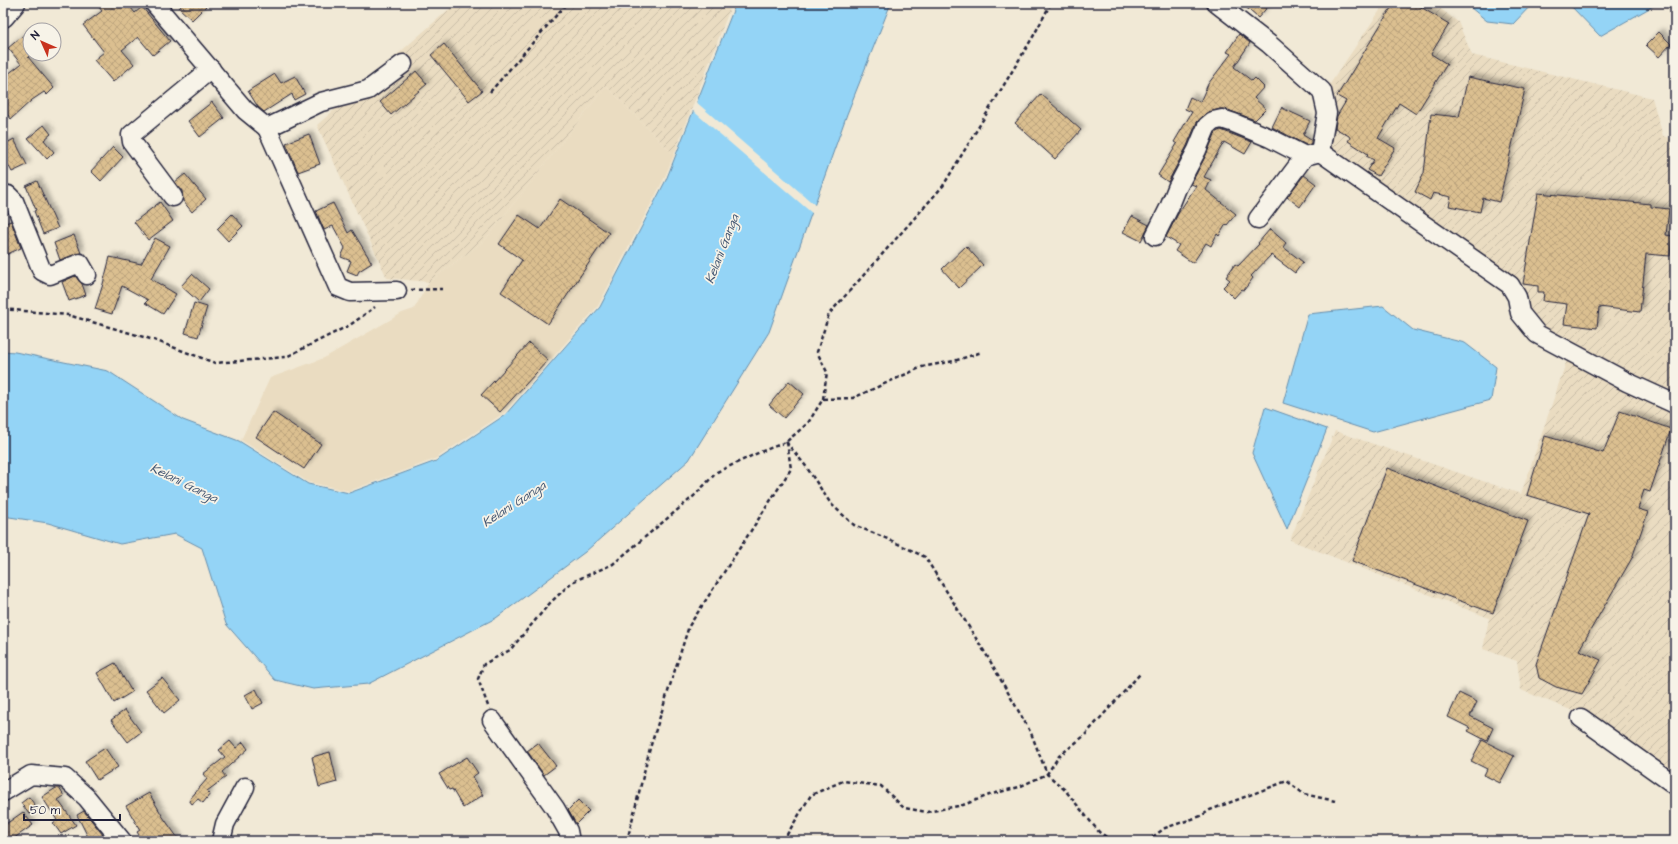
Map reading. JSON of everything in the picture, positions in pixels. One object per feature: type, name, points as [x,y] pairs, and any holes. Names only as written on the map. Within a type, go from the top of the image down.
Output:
[{"type":"main road","points":[[3,16],[14,3]]},
{"type":"street","points":[[154,3],[245,110],[267,128],[338,287],[350,292],[397,291]]},
{"type":"street","points":[[1216,3],[1269,44],[1322,91],[1327,113],[1312,154],[1258,219]]},
{"type":"street","points":[[267,128],[321,102],[368,90],[403,64]]},
{"type":"street","points":[[173,197],[132,142],[131,135],[211,69]]},
{"type":"street","points":[[1155,236],[1177,188],[1197,150],[1207,126],[1214,121],[1222,119],[1312,154],[1510,285],[1517,297],[1520,313],[1537,334],[1627,382],[1675,404]]},
{"type":"street","points":[[3,197],[8,195],[14,201],[42,271],[50,275],[80,263],[87,275]]},
{"type":"street","points":[[1581,718],[1675,785]]},
{"type":"street","points":[[492,720],[555,808],[568,831],[570,841]]},
{"type":"street","points":[[3,792],[31,775],[65,778],[87,798],[116,840]]},
{"type":"street","points":[[221,841],[225,824],[245,786]]},
{"type":"path","points":[[490,92],[567,3]]},
{"type":"path","points":[[492,720],[478,679],[484,664],[510,650],[550,603],[572,582],[613,564],[694,496],[717,472],[786,442],[808,423],[823,399],[827,372],[817,352],[829,314],[943,186],[1034,35],[1051,3]]},
{"type":"path","points":[[3,309],[68,315],[154,340],[215,362],[286,357],[350,325],[397,291],[442,290]]},
{"type":"path","points":[[823,399],[853,398],[922,366],[954,361],[982,352]]},
{"type":"path","points":[[786,442],[805,465],[831,504],[854,525],[890,540],[924,557],[993,665],[1031,733],[1047,774],[1065,790],[1099,832],[1112,841]]},
{"type":"path","points":[[627,841],[650,748],[689,626],[791,469],[786,442]]},
{"type":"path","points":[[783,841],[811,795],[843,781],[881,786],[904,808],[927,812],[963,805],[992,794],[1019,787],[1047,774],[1058,756],[1084,736],[1140,674]]},
{"type":"path","points":[[1147,841],[1165,828],[1201,816],[1210,810],[1287,781],[1304,794],[1335,802]]},
{"type":"shaded area","points":[[456,3],[732,3],[674,155],[606,86],[485,240],[429,282],[387,278],[317,125]]},
{"type":"shaded area","points":[[1385,3],[1433,3],[1458,22],[1472,55],[1652,98],[1663,136],[1675,139],[1675,399],[1542,330],[1525,310],[1519,284],[1329,154],[1330,84]]},
{"type":"shaded area","points":[[606,86],[674,155],[664,179],[598,306],[504,413],[435,459],[349,491],[308,482],[241,440],[270,378],[324,358],[402,313],[414,309],[429,282],[485,240]]},
{"type":"shaded area","points":[[1569,354],[1675,406],[1675,782],[1578,713],[1521,690],[1517,661],[1483,649],[1489,618],[1290,540],[1335,431],[1521,494]]},
{"type":"water","name":"Kelani Ganga","points":[[736,3],[891,3],[847,114],[769,332],[689,460],[585,552],[496,618],[368,684],[313,689],[275,680],[226,624],[202,548],[175,534],[120,544],[48,523],[3,516],[3,351],[15,352],[108,371],[183,420],[239,441],[308,484],[349,493],[436,461],[505,415],[600,307],[666,180]]},
{"type":"water","points":[[1465,3],[1533,3],[1513,24],[1487,21]]},
{"type":"water","points":[[1568,3],[1653,3],[1655,5],[1600,36]]},
{"type":"water","points":[[1383,306],[1413,330],[1465,343],[1496,367],[1491,400],[1373,432],[1283,403],[1308,314]]},
{"type":"water","points":[[1265,407],[1327,429],[1287,529],[1252,453]]},
{"type":"pier","points":[[695,101],[816,206],[813,214],[692,110]]},
{"type":"building","points":[[96,3],[127,3],[135,13],[142,7],[170,41],[153,55],[138,37],[122,50],[134,64],[113,82],[94,60],[104,52],[83,25],[102,11]]},
{"type":"building","points":[[184,3],[209,3],[192,20],[179,8]]},
{"type":"building","points":[[1241,3],[1271,3],[1258,18]]},
{"type":"building","points":[[1394,3],[1414,3],[1449,24],[1431,54],[1447,64],[1416,114],[1399,103],[1378,138],[1395,148],[1378,176],[1367,170],[1374,160],[1366,156],[1368,154],[1348,141],[1350,138],[1349,136],[1335,128],[1337,116],[1346,101],[1337,96]]},
{"type":"building","points":[[1659,32],[1671,44],[1659,57],[1646,45]]},
{"type":"building","points":[[1239,34],[1250,43],[1234,67],[1252,81],[1255,78],[1264,87],[1254,98],[1266,109],[1255,120],[1225,109],[1206,113],[1197,122],[1187,146],[1168,182],[1158,175],[1177,144],[1174,142],[1192,112],[1185,109],[1190,97],[1200,102],[1208,84],[1231,54],[1227,52]]},
{"type":"building","points":[[22,36],[22,62],[32,62],[54,88],[47,95],[44,92],[32,100],[11,119],[3,109],[3,78],[21,64],[8,48]]},
{"type":"building","points":[[444,44],[482,91],[469,101],[431,55]]},
{"type":"building","points":[[416,71],[427,84],[391,115],[380,102]]},
{"type":"building","points":[[275,74],[281,83],[295,76],[305,94],[294,100],[292,94],[264,112],[258,107],[248,91]]},
{"type":"building","points":[[1468,77],[1525,89],[1499,202],[1483,198],[1480,212],[1449,206],[1451,197],[1433,193],[1430,200],[1415,192],[1424,173],[1431,114],[1459,117]]},
{"type":"building","points":[[1041,94],[1081,130],[1055,159],[1015,123]]},
{"type":"building","points":[[212,102],[224,118],[200,137],[188,121]]},
{"type":"building","points":[[1282,107],[1310,121],[1303,135],[1311,140],[1311,144],[1306,145],[1272,127]]},
{"type":"building","points":[[44,125],[51,134],[44,140],[54,152],[47,159],[28,138]]},
{"type":"building","points":[[1221,130],[1252,142],[1245,154],[1224,142],[1204,177],[1211,180],[1206,190],[1236,214],[1227,225],[1226,224],[1219,236],[1217,234],[1211,246],[1206,243],[1193,263],[1175,251],[1179,245],[1166,237],[1179,212],[1196,186],[1191,184],[1216,132]]},
{"type":"building","points":[[309,134],[320,164],[298,172],[286,143]]},
{"type":"building","points":[[14,139],[27,165],[12,172],[3,155],[3,145]]},
{"type":"building","points":[[113,147],[123,157],[101,181],[91,171]]},
{"type":"building","points":[[185,174],[206,199],[192,212],[183,201],[182,191],[175,182]]},
{"type":"building","points":[[1304,175],[1316,184],[1300,207],[1287,197]]},
{"type":"building","points":[[37,181],[58,228],[43,234],[34,211],[36,210],[26,186]]},
{"type":"building","points":[[1538,193],[1651,204],[1651,207],[1669,209],[1666,235],[1672,236],[1670,256],[1646,254],[1640,312],[1599,307],[1597,328],[1564,324],[1567,304],[1543,301],[1544,292],[1538,292],[1538,286],[1523,284]]},
{"type":"building","points":[[560,199],[609,233],[548,324],[501,292],[522,260],[499,244],[519,215],[540,229]]},
{"type":"building","points":[[160,202],[173,221],[148,240],[134,222]]},
{"type":"building","points":[[333,203],[348,233],[352,230],[372,263],[359,271],[357,275],[347,271],[351,261],[341,257],[345,248],[333,226],[324,230],[316,211]]},
{"type":"building","points":[[232,214],[243,226],[228,241],[217,229]]},
{"type":"building","points":[[1132,216],[1149,225],[1141,241],[1123,232]]},
{"type":"building","points":[[11,221],[21,248],[3,256],[3,224]]},
{"type":"building","points":[[1270,229],[1286,243],[1283,247],[1303,262],[1295,273],[1271,255],[1251,276],[1253,278],[1244,290],[1242,289],[1234,298],[1223,287],[1230,280],[1226,277],[1235,264],[1238,266],[1259,244],[1258,243]]},
{"type":"building","points":[[74,235],[81,253],[60,260],[54,243]]},
{"type":"building","points":[[155,238],[170,246],[151,279],[176,294],[163,314],[145,303],[148,300],[122,286],[112,314],[95,309],[110,257],[141,264]]},
{"type":"building","points":[[966,246],[983,265],[959,288],[942,269]]},
{"type":"building","points":[[192,274],[209,289],[199,302],[181,286]]},
{"type":"building","points":[[75,276],[82,284],[86,295],[69,301],[62,282]]},
{"type":"building","points":[[194,303],[207,307],[198,337],[185,333]]},
{"type":"building","points":[[529,343],[548,360],[500,412],[481,395]]},
{"type":"building","points":[[789,381],[804,394],[784,418],[769,405]]},
{"type":"building","points":[[1620,411],[1671,429],[1650,492],[1644,490],[1638,509],[1648,512],[1632,558],[1579,650],[1601,660],[1582,694],[1556,687],[1539,678],[1536,664],[1589,514],[1527,495],[1545,436],[1603,453]]},
{"type":"building","points":[[273,412],[321,444],[304,469],[256,437]]},
{"type":"building","points":[[1387,468],[1528,521],[1493,613],[1352,561]]},
{"type":"building","points":[[115,663],[132,692],[114,703],[97,673]]},
{"type":"building","points":[[162,678],[180,700],[164,713],[146,690]]},
{"type":"building","points":[[256,689],[263,703],[252,709],[245,695]]},
{"type":"building","points":[[1459,693],[1477,702],[1470,716],[1493,728],[1487,741],[1468,731],[1470,728],[1448,717]]},
{"type":"building","points":[[125,710],[141,732],[128,742],[111,720]]},
{"type":"building","points":[[1482,740],[1514,756],[1500,783],[1484,775],[1487,769],[1471,761]]},
{"type":"building","points":[[230,741],[236,748],[243,742],[248,749],[222,772],[226,777],[207,791],[210,794],[203,803],[198,799],[192,804],[189,800],[207,779],[203,774],[225,757],[219,750]]},
{"type":"building","points":[[538,743],[556,766],[544,775],[527,751]]},
{"type":"building","points":[[105,748],[118,767],[97,780],[85,761]]},
{"type":"building","points":[[330,752],[337,782],[319,787],[312,757]]},
{"type":"building","points":[[467,757],[478,773],[472,777],[483,795],[463,808],[452,789],[449,790],[439,774]]},
{"type":"building","points":[[56,788],[59,788],[64,796],[58,800],[76,825],[61,834],[53,823],[57,820],[42,797]]},
{"type":"building","points":[[149,793],[163,817],[180,841],[143,841],[137,832],[140,830],[126,806]]},
{"type":"building","points":[[29,797],[37,808],[29,814],[21,803]]},
{"type":"building","points":[[578,800],[589,811],[576,824],[568,810]]},
{"type":"building","points":[[84,811],[103,835],[92,841],[90,841],[77,815]]},
{"type":"building","points":[[23,812],[33,825],[10,841],[3,841],[3,826]]}]
